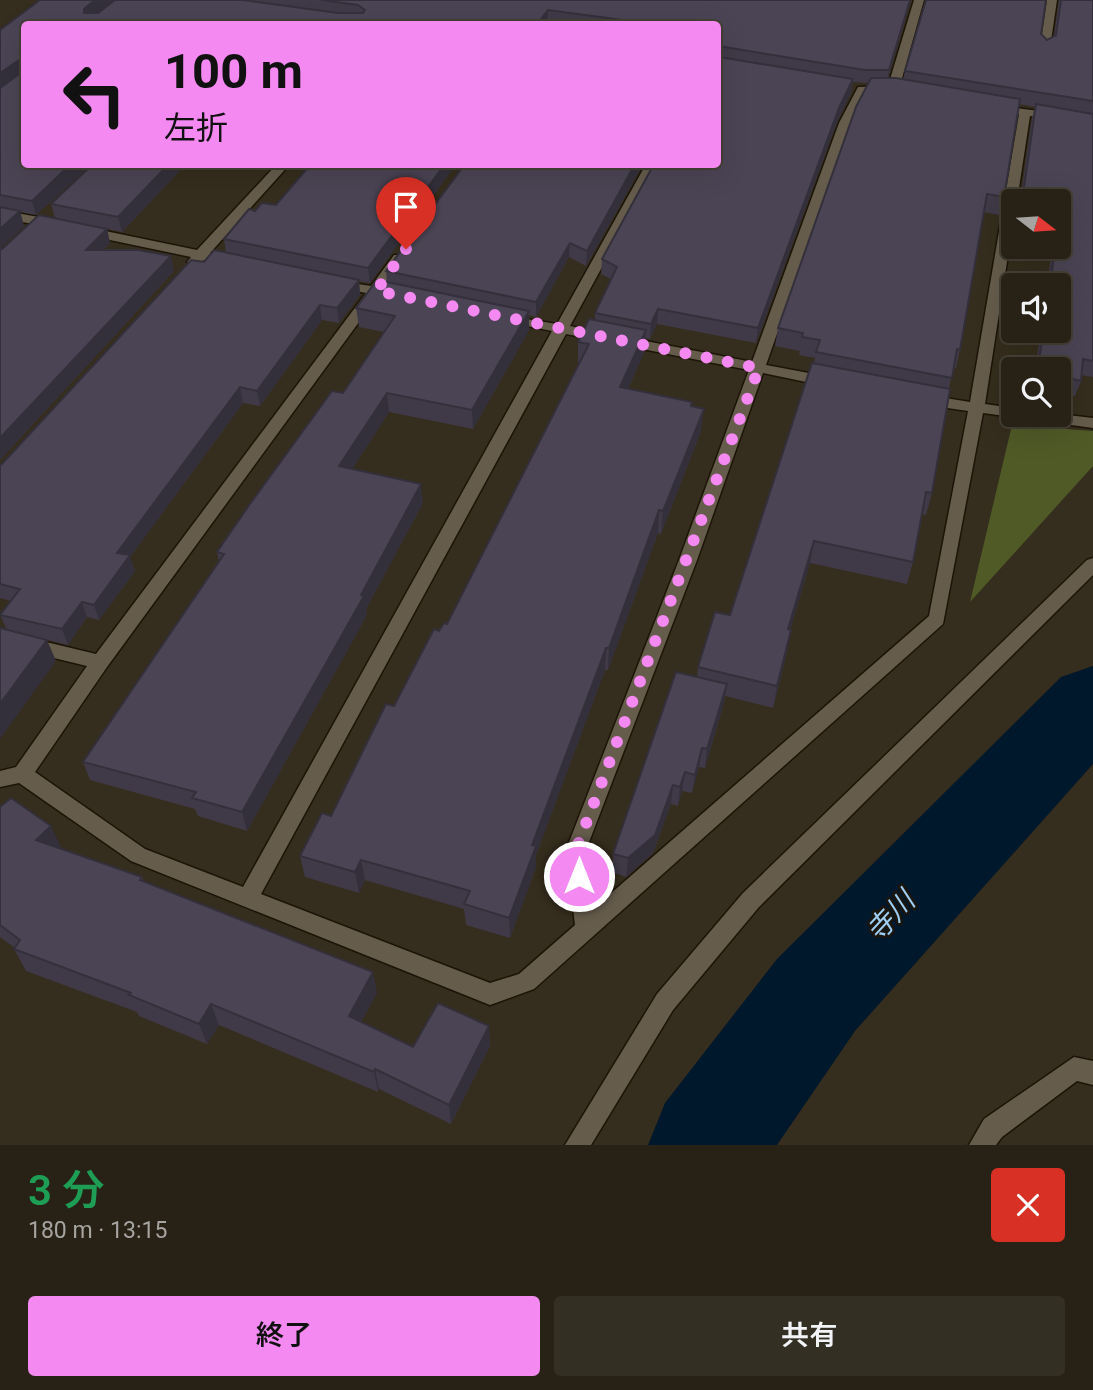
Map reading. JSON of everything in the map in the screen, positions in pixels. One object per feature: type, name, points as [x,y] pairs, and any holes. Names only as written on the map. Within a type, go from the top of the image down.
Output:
[{"type":"street","points":[[586,929],[576,850],[759,368],[856,88],[899,90],[919,0]]},
{"type":"street","points":[[1045,48],[1052,0]]},
{"type":"street","points":[[986,105],[1093,122]]},
{"type":"street","points":[[22,774],[138,855],[489,994],[526,982],[937,618],[976,409],[1025,112]]},
{"type":"street","points":[[182,275],[280,168]]},
{"type":"street","points":[[248,898],[650,168]]},
{"type":"street","points":[[0,214],[47,217],[241,264]]},
{"type":"street","points":[[25,236],[47,217]]},
{"type":"street","points":[[0,779],[22,774],[100,662],[406,249]]},
{"type":"street","points":[[322,280],[402,297]]},
{"type":"street","points":[[495,316],[840,383]]},
{"type":"street","points":[[908,396],[1001,412]]},
{"type":"street","points":[[1071,420],[1093,423]]},
{"type":"street","points":[[577,1145],[665,1002],[751,900],[1093,564]]},
{"type":"street","points":[[0,638],[100,662]]},
{"type":"street","points":[[981,1145],[993,1128],[1074,1069],[1093,1073]]},
{"type":"green space","points":[[1012,427],[1093,431],[1093,466],[970,602]]},
{"type":"building","points":[[40,0],[95,0],[84,9],[84,13],[98,13],[115,0],[243,0],[338,13],[363,13],[365,10],[358,5],[321,0],[910,0],[889,70],[865,70],[721,46],[721,21],[622,21],[548,10],[539,21],[21,21],[21,61],[0,73],[0,30]]},
{"type":"building","points":[[926,0],[1046,0],[1041,34],[1047,40],[1056,35],[1061,0],[1093,0],[1093,101],[905,71]]},
{"type":"building","points":[[721,57],[853,79],[839,108],[758,328],[658,309],[651,324],[595,313],[617,267],[602,259],[652,168],[721,168]]},
{"type":"building","points":[[21,73],[21,168],[67,168],[32,201],[0,195],[0,88]]},
{"type":"building","points":[[871,78],[896,78],[1020,99],[1005,189],[1001,189],[1001,196],[987,194],[960,350],[957,349],[952,378],[816,352],[820,340],[778,328],[856,107]]},
{"type":"building","points":[[1036,104],[1093,114],[1093,361],[1083,359],[1081,381],[1071,379],[1071,357],[1040,357],[1041,343],[1071,343],[1071,273],[1052,273],[1053,259],[1071,259],[1071,189],[1020,189],[1024,187]]},
{"type":"building","points":[[89,168],[165,168],[118,217],[51,204]]},
{"type":"building","points":[[308,168],[442,168],[368,268],[224,239],[249,209],[255,211],[262,203],[276,205]]},
{"type":"building","points":[[462,168],[633,168],[587,251],[570,243],[536,302],[386,271]]},
{"type":"building","points":[[0,207],[20,211],[0,229]]},
{"type":"building","points":[[39,215],[107,229],[86,250],[138,250],[171,256],[0,438],[0,249]]},
{"type":"building","points":[[214,250],[359,280],[337,308],[320,305],[257,391],[240,387],[117,553],[130,555],[94,605],[82,602],[62,629],[0,615],[20,589],[0,584],[0,465],[191,260],[204,262]]},
{"type":"building","points":[[377,280],[529,311],[472,410],[387,393],[339,466],[421,484],[361,595],[364,596],[242,812],[192,798],[196,792],[83,762],[224,554],[217,552],[250,504],[332,391],[343,393],[395,316],[356,308]]},
{"type":"building","points":[[589,319],[646,330],[620,387],[692,402],[691,406],[704,409],[663,511],[659,510],[609,648],[606,648],[532,845],[536,846],[509,918],[464,904],[470,891],[361,860],[355,872],[300,856],[322,813],[331,816],[386,704],[394,706],[434,629],[439,631],[444,623],[447,624],[589,344],[578,342]]},
{"type":"building","points":[[812,363],[950,389],[932,493],[926,492],[913,562],[814,541],[788,629],[791,630],[777,686],[698,667],[715,612],[730,615]]},
{"type":"building","points":[[0,628],[47,640],[0,704]]},
{"type":"building","points":[[676,672],[727,684],[707,749],[702,748],[695,775],[685,772],[680,787],[673,785],[655,835],[628,858],[613,854]]},
{"type":"building","points":[[11,798],[51,826],[36,840],[142,877],[140,880],[373,972],[349,1016],[413,1047],[438,1003],[489,1026],[449,1105],[375,1069],[374,1072],[211,1004],[199,1024],[129,995],[131,993],[14,949],[20,940],[0,925],[0,807]]},
{"type":"waterway","name":"寺川","points":[[707,1145],[816,995],[1093,702]]},
{"type":"route","points":[[406,249],[376,291],[759,368],[576,850],[579,876]]}]
